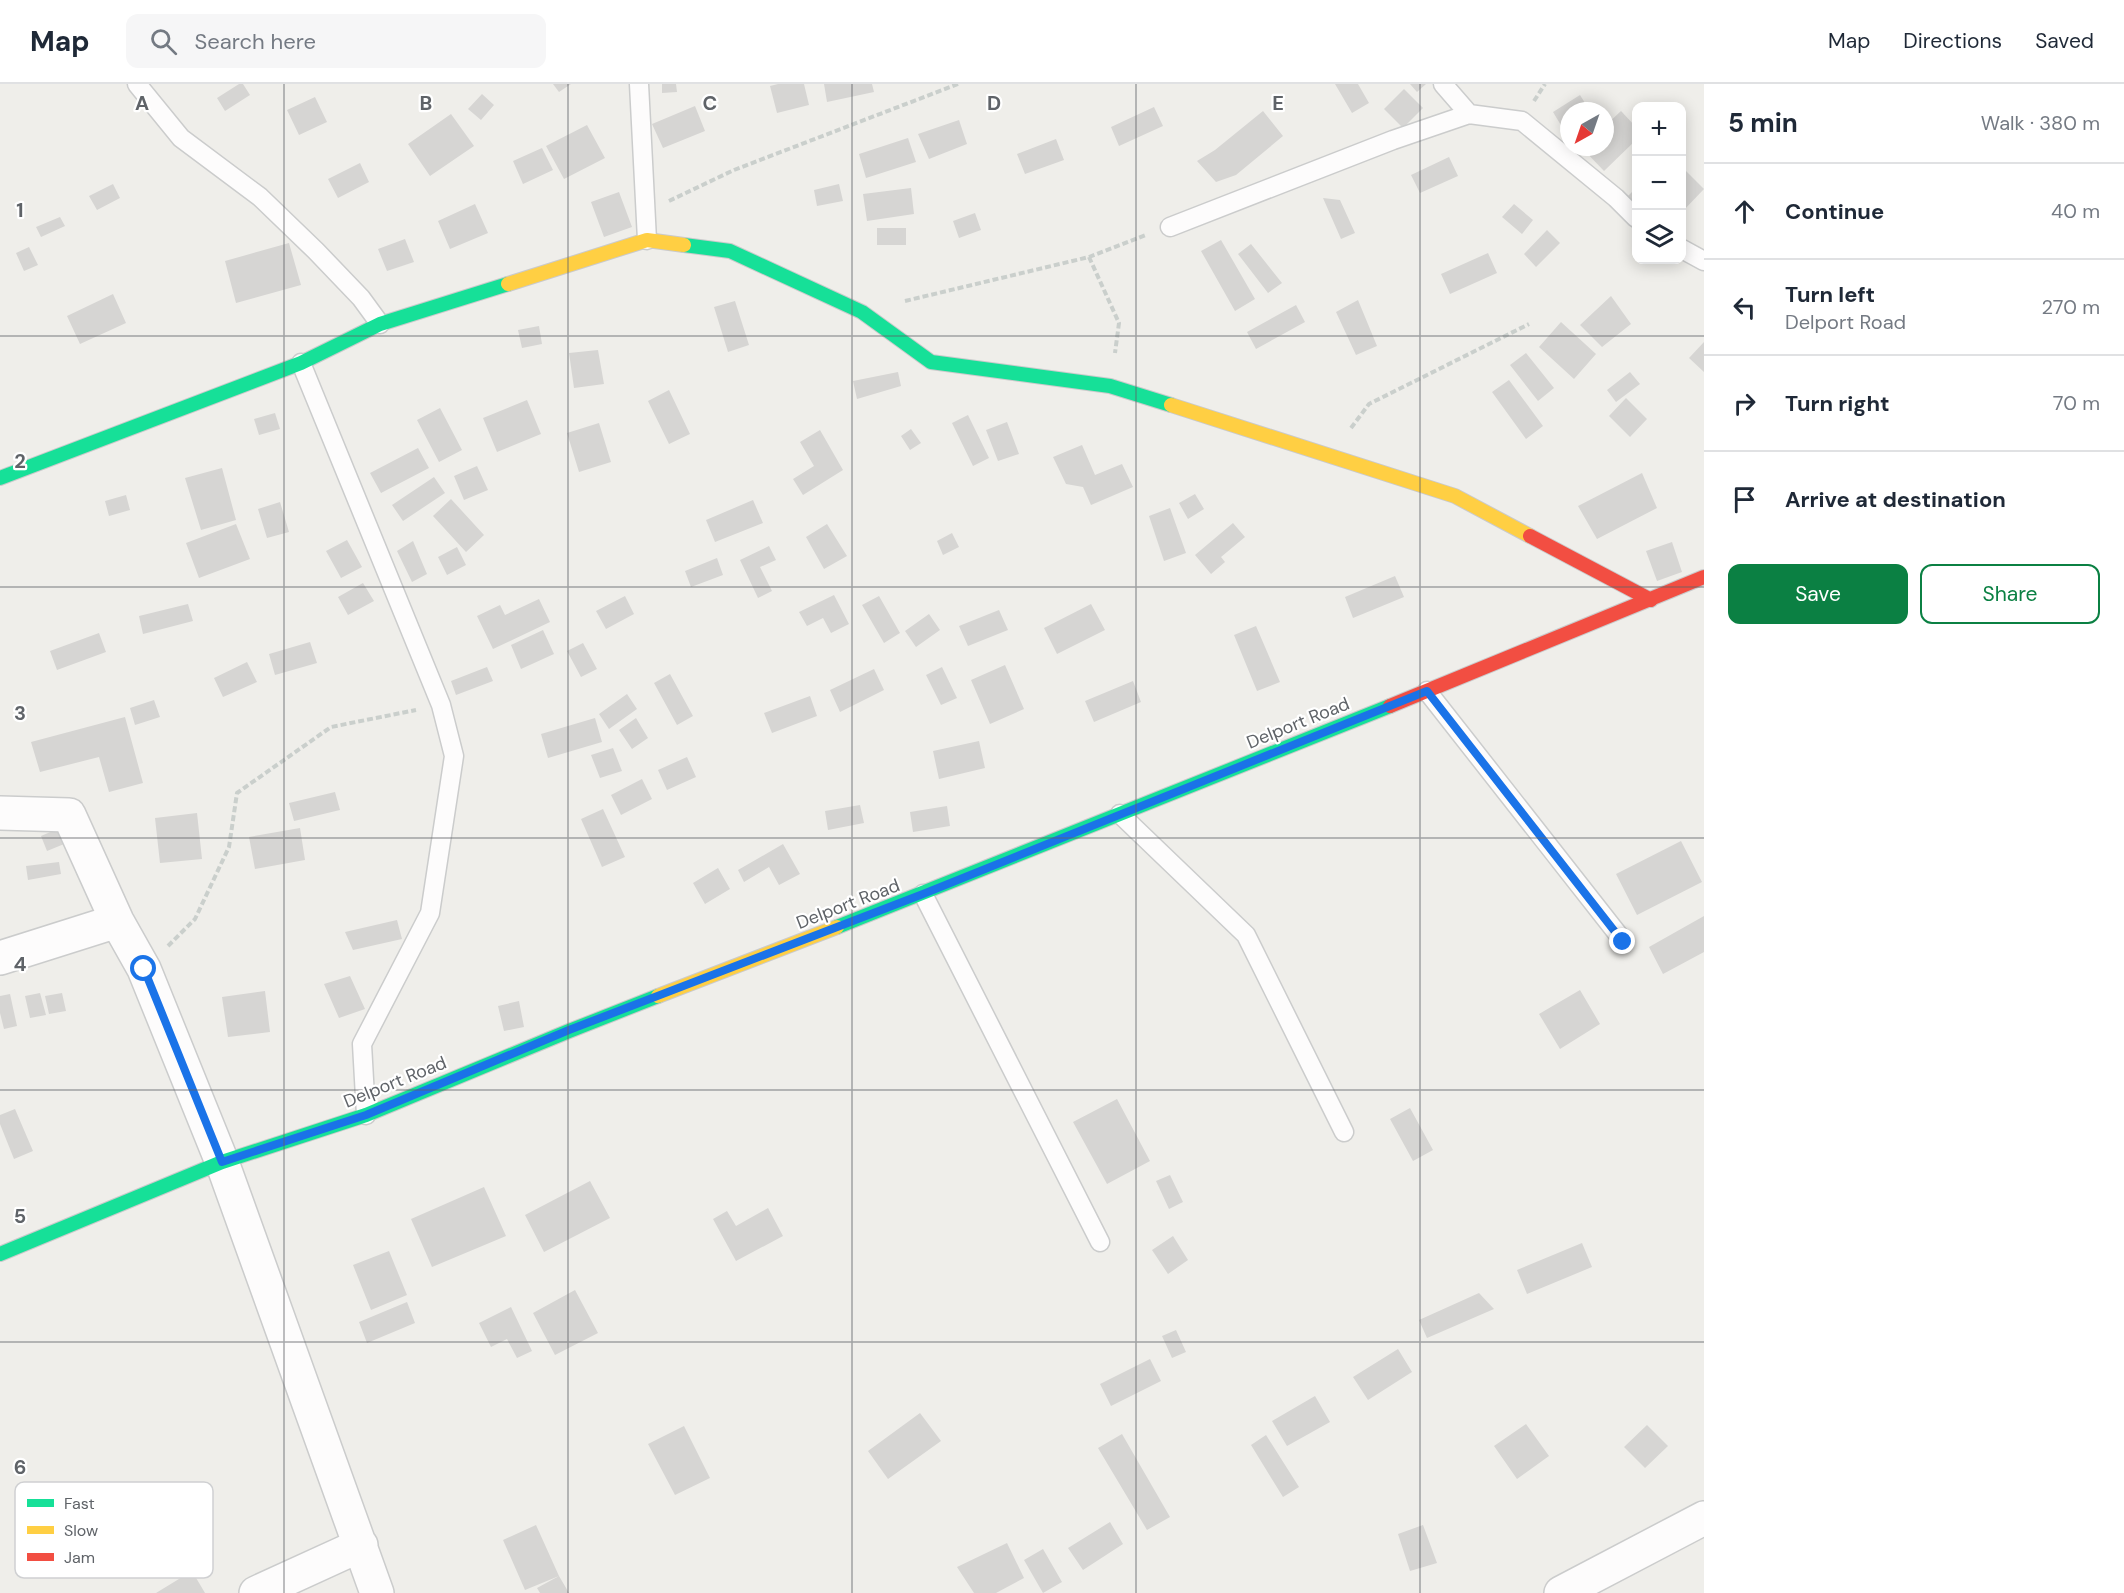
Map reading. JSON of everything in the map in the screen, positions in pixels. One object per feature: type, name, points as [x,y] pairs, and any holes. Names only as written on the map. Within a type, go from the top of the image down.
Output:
[{"type":"street","points":[[0,478],[302,363],[380,324],[647,240],[730,251],[862,312],[931,362],[1110,386],[1455,496],[1651,600]]},
{"type":"street","name":"Delport Road","points":[[0,1254],[222,1162],[366,1115],[569,1030],[923,894],[1704,577]]},
{"type":"street","points":[[0,813],[69,815],[117,921],[144,969],[222,1162],[361,1545],[376,1593]]},
{"type":"street","points":[[0,958],[117,921]]},
{"type":"street","points":[[1561,1593],[1704,1518]]},
{"type":"street","points":[[256,1593],[361,1545]]},
{"type":"lane","points":[[137,84],[181,138],[260,197],[316,250],[361,298],[380,324]]},
{"type":"lane","points":[[639,84],[647,240]]},
{"type":"lane","points":[[1443,84],[1469,114]]},
{"type":"lane","points":[[1170,227],[1393,140],[1469,114],[1522,121],[1616,198],[1632,214]]},
{"type":"lane","points":[[1686,251],[1704,261]]},
{"type":"lane","points":[[302,363],[441,705],[454,756],[430,913],[362,1044],[366,1115]]},
{"type":"lane","points":[[1427,691],[1623,942]]},
{"type":"lane","points":[[1120,814],[1246,935],[1344,1132]]},
{"type":"lane","points":[[923,894],[1100,1242]]},
{"type":"path","points":[[646,211],[734,170],[958,84]]},
{"type":"path","points":[[862,312],[1089,257],[1170,227]]},
{"type":"path","points":[[1089,257],[1119,323],[1110,386]]},
{"type":"path","points":[[1331,456],[1369,404],[1529,324]]},
{"type":"path","points":[[144,969],[195,919],[229,847],[237,794],[331,727],[441,705]]},
{"type":"building","points":[[239,84],[243,84],[250,95],[225,111],[217,98]]},
{"type":"building","points":[[553,84],[571,84],[559,92]]},
{"type":"building","points":[[662,84],[676,84],[677,92],[662,93]]},
{"type":"building","points":[[804,84],[809,105],[777,113],[770,86]]},
{"type":"building","points":[[824,84],[872,84],[874,92],[827,102]]},
{"type":"building","points":[[1335,84],[1358,84],[1369,103],[1352,113]]},
{"type":"building","points":[[1410,84],[1426,84],[1417,92]]},
{"type":"building","points":[[1404,89],[1423,108],[1403,128],[1384,109]]},
{"type":"building","points":[[482,94],[494,105],[481,120],[468,109]]},
{"type":"building","points":[[1580,95],[1584,102],[1569,102]]},
{"type":"building","points":[[315,97],[327,122],[299,135],[287,110]]},
{"type":"building","points":[[695,106],[705,131],[663,148],[652,124]]},
{"type":"building","points":[[1154,107],[1163,126],[1119,146],[1111,127]]},
{"type":"building","points":[[1560,108],[1560,124],[1553,112]]},
{"type":"building","points":[[1263,111],[1283,136],[1236,175],[1216,182],[1197,161],[1215,150]]},
{"type":"building","points":[[1621,111],[1632,123],[1632,144],[1604,171],[1590,156],[1614,156],[1614,118]]},
{"type":"building","points":[[451,114],[474,146],[430,176],[408,144]]},
{"type":"building","points":[[959,120],[967,144],[929,159],[918,134]]},
{"type":"building","points":[[587,125],[605,158],[564,179],[546,146]]},
{"type":"building","points":[[908,138],[916,162],[866,178],[859,154]]},
{"type":"building","points":[[1056,139],[1064,160],[1025,174],[1017,154]]},
{"type":"building","points":[[542,148],[553,170],[523,184],[513,161]]},
{"type":"building","points":[[1449,157],[1458,176],[1420,193],[1411,175]]},
{"type":"building","points":[[360,163],[369,182],[338,198],[328,179]]},
{"type":"building","points":[[1686,171],[1704,189],[1686,208]]},
{"type":"building","points":[[113,184],[120,198],[97,210],[89,196]]},
{"type":"building","points":[[839,184],[843,201],[817,206],[814,190]]},
{"type":"building","points":[[911,188],[914,214],[867,221],[863,194]]},
{"type":"building","points":[[619,192],[632,227],[604,237],[591,202]]},
{"type":"building","points":[[1323,198],[1340,200],[1355,233],[1341,239]]},
{"type":"building","points":[[475,204],[488,233],[450,249],[438,221]]},
{"type":"building","points":[[1514,204],[1533,220],[1522,234],[1502,217]]},
{"type":"building","points":[[975,213],[981,230],[959,238],[953,221]]},
{"type":"building","points":[[60,217],[65,226],[41,237],[36,227]]},
{"type":"building","points":[[877,228],[906,228],[906,245],[877,245]]},
{"type":"building","points":[[1547,230],[1560,243],[1536,267],[1524,254]]},
{"type":"building","points":[[405,239],[414,262],[387,271],[378,249]]},
{"type":"building","points":[[1221,240],[1255,299],[1235,311],[1201,251]]},
{"type":"building","points":[[289,243],[301,285],[236,303],[225,261]]},
{"type":"building","points":[[1251,244],[1282,283],[1268,293],[1238,254]]},
{"type":"building","points":[[29,247],[38,265],[24,271],[16,253]]},
{"type":"building","points":[[1488,253],[1497,273],[1450,294],[1441,274]]},
{"type":"building","points":[[113,294],[126,323],[80,344],[67,316]]},
{"type":"building","points":[[1611,296],[1631,324],[1602,347],[1580,325]]},
{"type":"building","points":[[1358,300],[1377,346],[1356,355],[1336,312]]},
{"type":"building","points":[[735,301],[749,345],[728,352],[714,307]]},
{"type":"building","points":[[1296,305],[1305,322],[1256,349],[1247,332]]},
{"type":"building","points":[[1561,322],[1596,354],[1574,379],[1539,347]]},
{"type":"building","points":[[539,326],[542,344],[522,348],[518,330]]},
{"type":"building","points":[[1704,342],[1704,372],[1689,358]]},
{"type":"building","points":[[598,350],[604,384],[574,388],[569,353]]},
{"type":"building","points":[[1526,353],[1554,388],[1538,401],[1510,365]]},
{"type":"building","points":[[898,372],[901,386],[857,399],[853,381]]},
{"type":"building","points":[[1630,372],[1640,384],[1616,402],[1607,390]]},
{"type":"building","points":[[1509,380],[1543,426],[1526,439],[1492,392]]},
{"type":"building","points":[[669,390],[690,434],[669,444],[648,401]]},
{"type":"building","points":[[1626,398],[1647,419],[1630,437],[1609,416]]},
{"type":"building","points":[[527,400],[541,434],[497,452],[483,418]]},
{"type":"building","points":[[440,408],[462,450],[439,462],[417,420]]},
{"type":"building","points":[[275,413],[280,429],[259,435],[254,419]]},
{"type":"building","points":[[968,415],[989,458],[973,466],[952,423]]},
{"type":"building","points":[[1007,422],[1019,454],[998,461],[986,430]]},
{"type":"building","points":[[599,423],[611,462],[579,472],[567,433]]},
{"type":"building","points":[[911,429],[921,443],[910,450],[901,436]]},
{"type":"building","points":[[820,430],[843,470],[803,495],[793,479],[814,466],[800,442]]},
{"type":"building","points":[[1082,445],[1095,475],[1122,464],[1133,487],[1091,505],[1083,487],[1066,484],[1053,457]]},
{"type":"building","points":[[418,448],[429,468],[381,493],[370,473]]},
{"type":"building","points":[[477,466],[488,490],[464,500],[454,476]]},
{"type":"building","points":[[222,468],[236,520],[201,530],[185,478]]},
{"type":"building","points":[[1642,473],[1657,508],[1597,539],[1578,506]]},
{"type":"building","points":[[434,477],[445,493],[403,521],[392,505]]},
{"type":"building","points":[[1195,494],[1204,509],[1188,519],[1179,503]]},
{"type":"building","points":[[126,495],[130,510],[109,516],[105,501]]},
{"type":"building","points":[[451,499],[484,535],[466,552],[433,516]]},
{"type":"building","points":[[753,500],[763,523],[715,542],[706,520]]},
{"type":"building","points":[[280,502],[289,532],[267,538],[258,509]]},
{"type":"building","points":[[1170,508],[1186,553],[1164,561],[1149,516]]},
{"type":"building","points":[[1233,523],[1245,537],[1221,557],[1225,562],[1211,574],[1195,555]]},
{"type":"building","points":[[236,524],[250,559],[199,578],[186,543]]},
{"type":"building","points":[[827,524],[847,556],[824,569],[806,537]]},
{"type":"building","points":[[952,533],[959,547],[943,555],[937,541]]},
{"type":"building","points":[[347,540],[362,567],[341,578],[326,551]]},
{"type":"building","points":[[413,541],[427,574],[412,582],[397,551]]},
{"type":"building","points":[[1672,542],[1682,572],[1657,581],[1646,551]]},
{"type":"building","points":[[769,546],[776,560],[760,567],[772,591],[758,598],[740,560]]},
{"type":"building","points":[[457,547],[466,565],[447,575],[438,557]]},
{"type":"building","points":[[717,558],[723,575],[691,587],[685,571]]},
{"type":"building","points":[[1395,576],[1404,597],[1353,618],[1345,597]]},
{"type":"building","points":[[363,583],[374,601],[348,615],[338,597]]},
{"type":"building","points":[[834,595],[849,624],[831,633],[823,618],[807,626],[799,612]]},
{"type":"building","points":[[625,596],[634,614],[606,629],[596,611]]},
{"type":"building","points":[[879,596],[900,633],[884,643],[862,605]]},
{"type":"building","points":[[539,599],[550,622],[493,649],[477,616],[500,605],[505,615]]},
{"type":"building","points":[[188,604],[193,621],[143,634],[139,616]]},
{"type":"building","points":[[1091,604],[1105,630],[1057,654],[1044,628]]},
{"type":"building","points":[[999,610],[1008,630],[968,646],[959,626]]},
{"type":"building","points":[[929,614],[940,630],[916,647],[905,631]]},
{"type":"building","points":[[1256,626],[1280,682],[1257,691],[1234,635]]},
{"type":"building","points":[[543,630],[554,654],[521,669],[511,645]]},
{"type":"building","points":[[99,633],[106,652],[57,670],[50,651]]},
{"type":"building","points":[[310,642],[317,663],[275,675],[269,654]]},
{"type":"building","points":[[583,643],[597,669],[581,677],[567,651]]},
{"type":"building","points":[[247,662],[257,682],[223,697],[214,678]]},
{"type":"building","points":[[1005,665],[1024,709],[990,724],[971,680]]},
{"type":"building","points":[[487,667],[493,681],[456,695],[451,681]]},
{"type":"building","points":[[942,667],[957,698],[941,705],[926,675]]},
{"type":"building","points":[[874,669],[884,690],[840,712],[830,690]]},
{"type":"building","points":[[670,674],[693,716],[677,725],[654,683]]},
{"type":"building","points":[[1133,681],[1141,702],[1094,722],[1085,701]]},
{"type":"building","points":[[627,694],[637,709],[609,729],[599,714]]},
{"type":"building","points":[[810,696],[817,716],[772,733],[764,713]]},
{"type":"building","points":[[154,700],[160,717],[135,725],[130,708]]},
{"type":"building","points":[[125,717],[143,783],[109,792],[99,757],[40,772],[31,742]]},
{"type":"building","points":[[595,718],[602,742],[548,758],[541,734]]},
{"type":"building","points":[[636,718],[648,738],[632,749],[619,730]]},
{"type":"building","points":[[979,741],[985,768],[939,779],[933,751]]},
{"type":"building","points":[[613,748],[622,771],[600,778],[591,755]]},
{"type":"building","points":[[687,757],[696,777],[667,790],[658,770]]},
{"type":"building","points":[[642,779],[652,799],[621,815],[611,795]]},
{"type":"building","points":[[335,792],[340,810],[294,821],[289,803]]},
{"type":"building","points":[[860,805],[864,823],[828,830],[825,811]]},
{"type":"building","points":[[947,806],[950,826],[913,832],[910,812]]},
{"type":"building","points":[[603,809],[625,857],[602,867],[581,819]]},
{"type":"building","points":[[197,813],[202,859],[160,863],[155,818]]},
{"type":"building","points":[[62,827],[69,842],[47,851],[41,836]]},
{"type":"building","points":[[300,828],[305,860],[255,869],[249,837]]},
{"type":"building","points":[[1681,841],[1702,882],[1637,915],[1616,874]]},
{"type":"building","points":[[783,844],[800,874],[779,885],[769,867],[744,882],[738,870]]},
{"type":"building","points":[[59,862],[61,874],[28,880],[26,866]]},
{"type":"building","points":[[718,868],[730,889],[705,904],[693,883]]},
{"type":"building","points":[[1704,916],[1704,952],[1663,974],[1649,947]]},
{"type":"building","points":[[397,920],[402,939],[353,950],[345,932]]},
{"type":"building","points":[[350,976],[365,1009],[339,1018],[324,984]]},
{"type":"building","points":[[1580,990],[1600,1024],[1560,1049],[1539,1014]]},
{"type":"building","points":[[265,991],[270,1032],[228,1037],[222,997]]},
{"type":"building","points":[[40,993],[46,1015],[30,1018],[25,996]]},
{"type":"building","points":[[62,993],[66,1011],[49,1014],[45,996]]},
{"type":"building","points":[[10,994],[17,1026],[4,1029],[0,1013],[0,996]]},
{"type":"building","points":[[519,1001],[524,1027],[504,1031],[498,1006]]},
{"type":"building","points":[[1117,1099],[1150,1161],[1107,1184],[1073,1122]]},
{"type":"building","points":[[1410,1108],[1433,1150],[1413,1161],[1390,1119]]},
{"type":"building","points":[[15,1109],[33,1151],[14,1159],[0,1124],[0,1115]]},
{"type":"building","points":[[1170,1175],[1183,1202],[1169,1209],[1156,1181]]},
{"type":"building","points":[[590,1181],[610,1218],[544,1252],[525,1215]]},
{"type":"building","points":[[484,1187],[506,1236],[432,1267],[411,1219]]},
{"type":"building","points":[[768,1208],[783,1236],[736,1261],[713,1219],[727,1211],[736,1226]]},
{"type":"building","points":[[1173,1236],[1188,1260],[1168,1274],[1152,1250]]},
{"type":"building","points":[[1582,1243],[1592,1267],[1527,1294],[1517,1270]]},
{"type":"building","points":[[389,1251],[407,1295],[371,1310],[353,1265]]},
{"type":"building","points":[[575,1290],[598,1333],[555,1355],[533,1313]]},
{"type":"building","points":[[1479,1293],[1494,1309],[1427,1338],[1419,1320]]},
{"type":"building","points":[[407,1302],[415,1323],[367,1343],[359,1322]]},
{"type":"building","points":[[511,1307],[532,1351],[517,1358],[507,1339],[491,1347],[479,1323]]},
{"type":"building","points":[[1176,1330],[1186,1352],[1172,1358],[1162,1336]]},
{"type":"building","points":[[1398,1349],[1412,1372],[1368,1400],[1353,1377]]},
{"type":"building","points":[[1150,1359],[1161,1381],[1111,1406],[1100,1384]]},
{"type":"building","points":[[1315,1396],[1330,1422],[1287,1446],[1272,1421]]},
{"type":"building","points":[[920,1413],[941,1441],[888,1479],[868,1451]]},
{"type":"building","points":[[1526,1424],[1549,1456],[1517,1479],[1494,1446]]},
{"type":"building","points":[[1647,1425],[1668,1446],[1645,1468],[1624,1447]]},
{"type":"building","points":[[684,1426],[710,1478],[675,1495],[648,1444]]},
{"type":"building","points":[[1122,1434],[1170,1517],[1147,1530],[1098,1448]]},
{"type":"building","points":[[1266,1435],[1299,1487],[1283,1497],[1251,1445]]},
{"type":"building","points":[[1110,1522],[1123,1544],[1083,1570],[1068,1548]]},
{"type":"building","points":[[536,1525],[559,1576],[525,1590],[503,1540]]},
{"type":"building","points":[[1423,1525],[1437,1563],[1410,1571],[1398,1534]]},
{"type":"building","points":[[1007,1543],[1024,1578],[996,1593],[974,1593],[957,1567]]},
{"type":"building","points":[[1043,1549],[1062,1582],[1043,1593],[1024,1560]]},
{"type":"building","points":[[559,1576],[569,1593],[540,1593],[537,1588]]},
{"type":"building","points":[[181,1578],[196,1578],[205,1593],[156,1593]]},
{"type":"traffic: fast","points":[[684,245],[730,251],[862,312],[931,362],[1110,386],[1171,405]]},
{"type":"traffic: fast","points":[[0,478],[301,363],[380,324],[508,284]]},
{"type":"traffic: fast","points":[[837,927],[1390,706]]},
{"type":"traffic: fast","points":[[0,1254],[222,1162],[366,1115],[658,996]]},
{"type":"traffic: slow","points":[[508,284],[647,240],[684,245]]},
{"type":"traffic: slow","points":[[1171,405],[1455,496],[1530,536]]},
{"type":"traffic: slow","points":[[658,996],[837,927]]},
{"type":"traffic: jam","points":[[1530,536],[1651,600]]},
{"type":"traffic: jam","points":[[1390,706],[1704,577]]},
{"type":"route","points":[[144,969],[222,1162],[366,1115],[569,1030],[923,894],[1427,691],[1623,942]]}]
